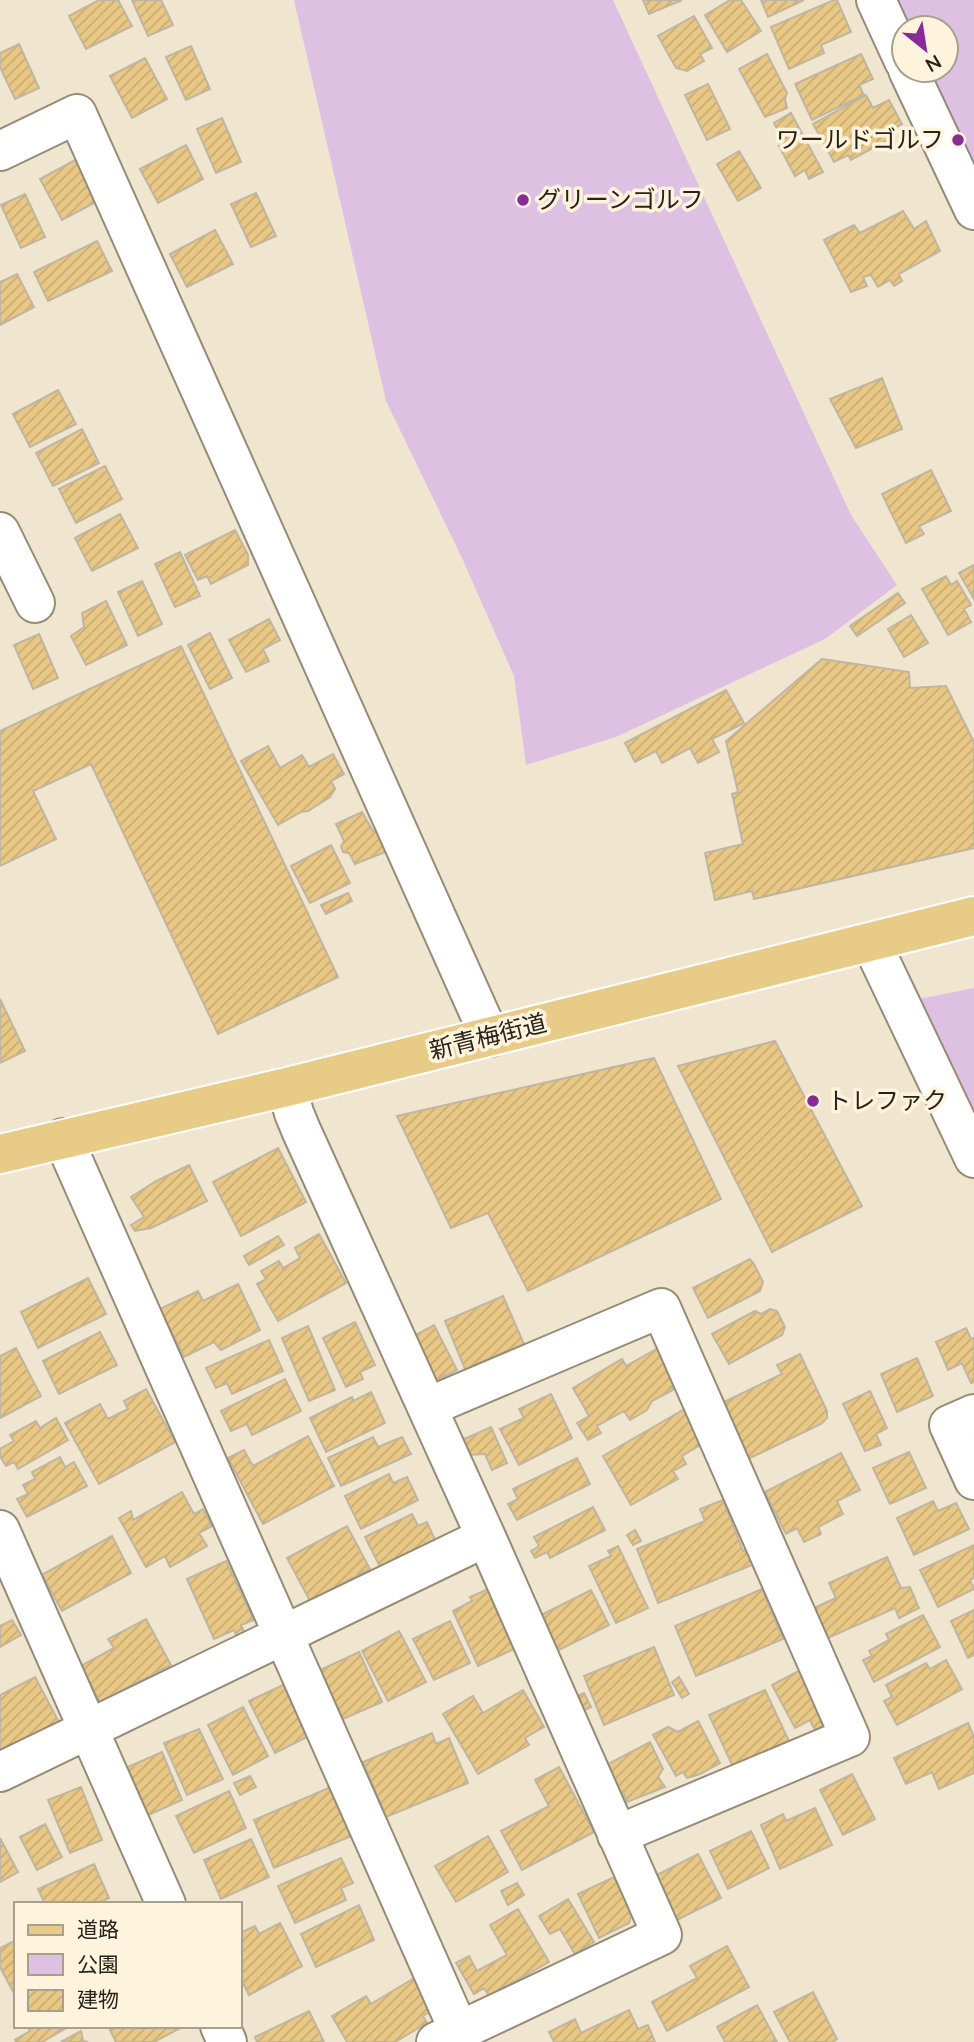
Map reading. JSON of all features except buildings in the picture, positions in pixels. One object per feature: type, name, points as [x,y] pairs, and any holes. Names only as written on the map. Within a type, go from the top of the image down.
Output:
[{"type":"main road","name":"新青梅街道","points":[[0,1153],[287,1087],[974,916]]},
{"type":"street","points":[[876,0],[890,30]]},
{"type":"street","points":[[915,84],[974,210]]},
{"type":"street","points":[[0,151],[77,114],[490,1037]]},
{"type":"street","points":[[0,532],[35,603]]},
{"type":"street","points":[[872,942],[974,1158]]},
{"type":"street","points":[[63,1138],[284,1635],[447,2036],[662,1935],[428,1407],[301,1130],[287,1087]]},
{"type":"street","points":[[428,1407],[661,1308],[678,1346],[850,1737],[617,1835]]},
{"type":"street","points":[[974,1414],[949,1425],[974,1480]]},
{"type":"street","points":[[0,1530],[165,1902]]},
{"type":"street","points":[[0,1772],[486,1537]]},
{"type":"green space","name":"グリーンゴルフ","points":[[294,0],[613,0],[851,515],[897,585],[825,639],[616,737],[526,765],[514,676],[462,558],[386,401]]},
{"type":"green space","name":"ワールドゴルフ","points":[[876,0],[974,0],[974,210],[915,84],[960,84],[960,14],[890,14]]},
{"type":"green space","points":[[974,988],[974,1112],[919,999]]},
{"type":"place","name":"ワールドゴルフ","points":[[958,140]]},
{"type":"place","name":"グリーンゴルフ","points":[[523,200]]},
{"type":"place","name":"トレファク","points":[[813,1101]]}]
